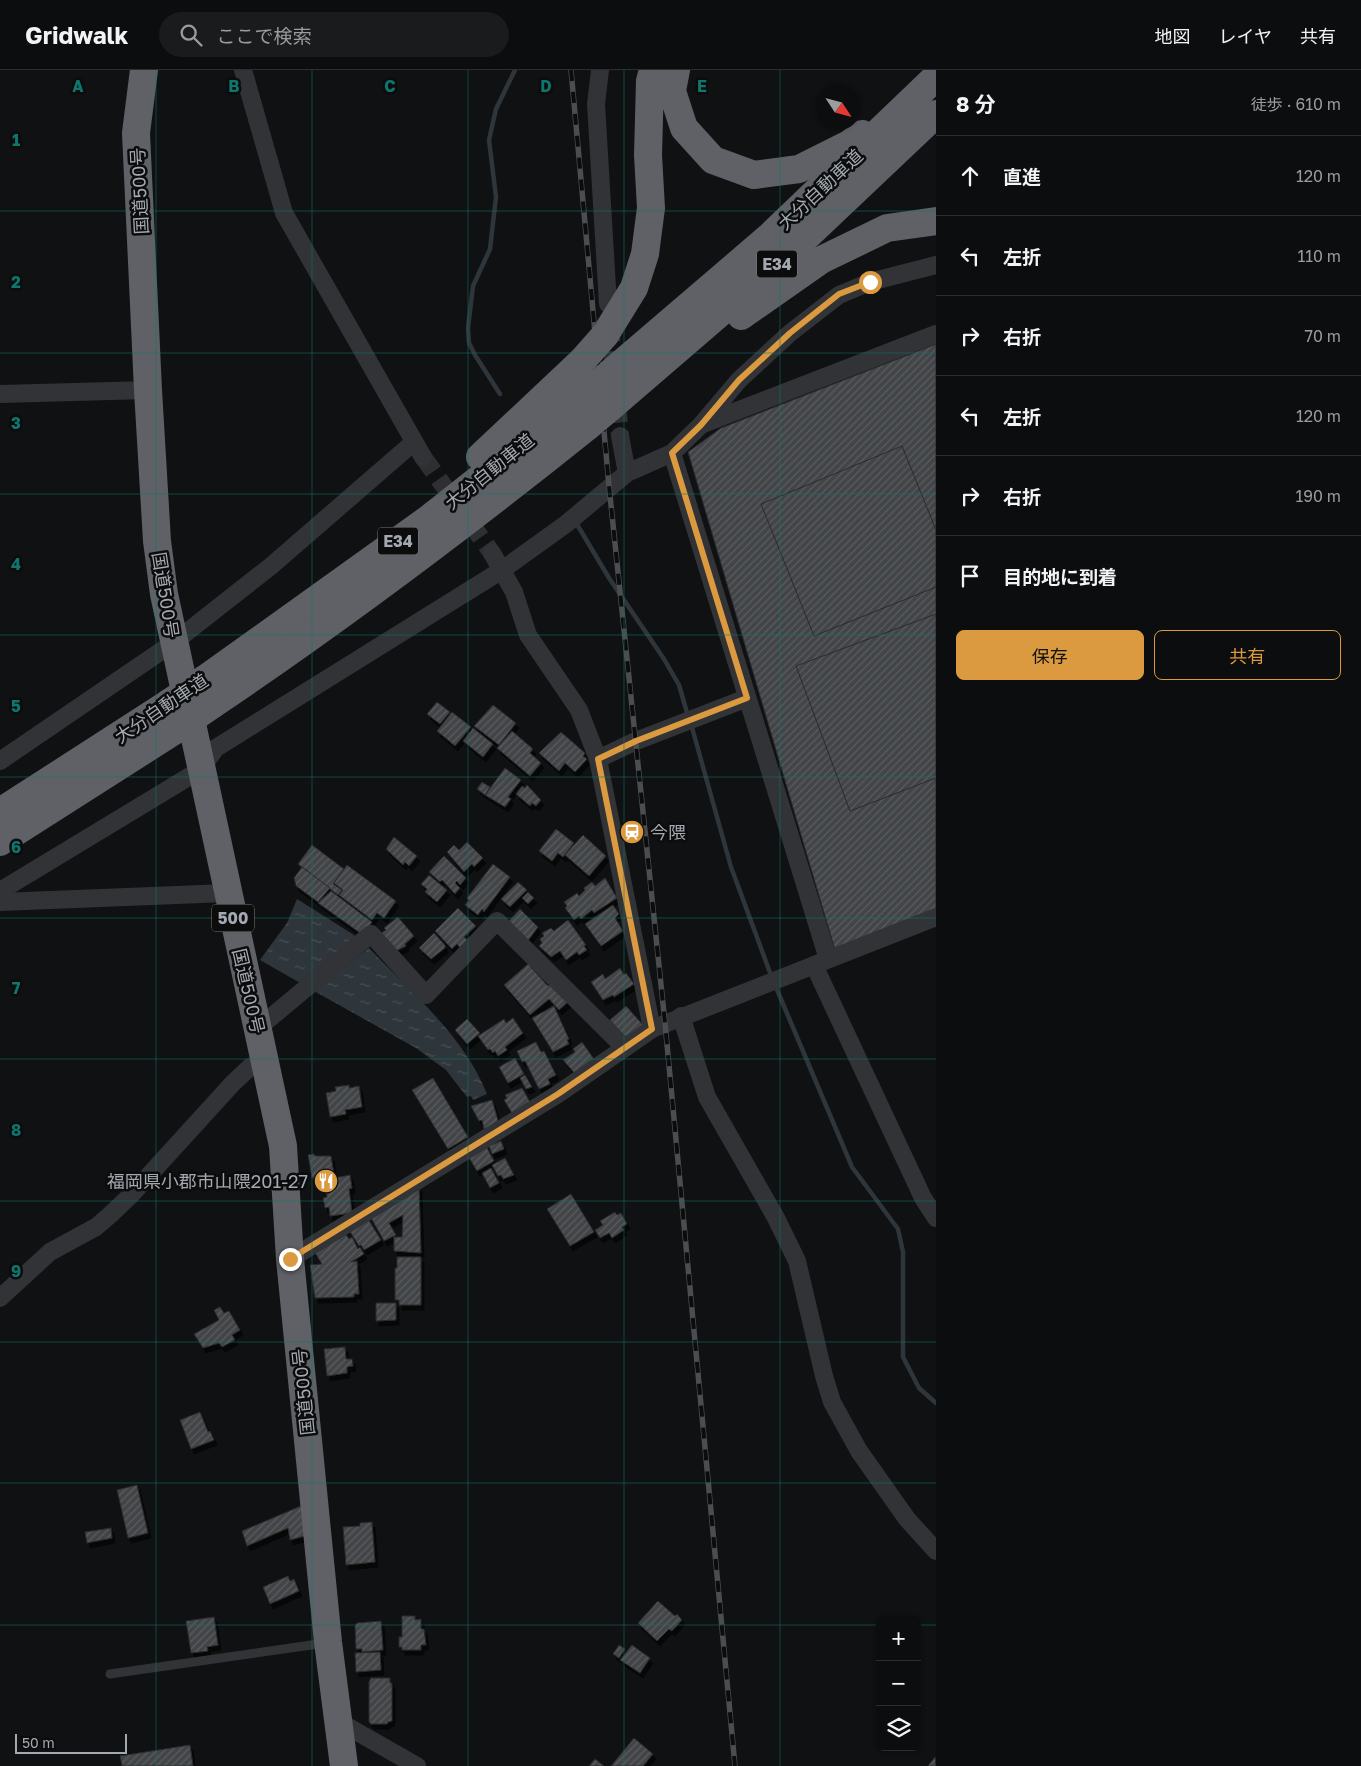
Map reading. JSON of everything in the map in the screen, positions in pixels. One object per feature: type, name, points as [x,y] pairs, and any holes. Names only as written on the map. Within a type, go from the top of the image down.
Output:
[{"type":"highway","name":"国道500号","points":[[144,70],[136,134],[157,541],[173,643],[258,1028],[282,1146],[290,1259],[328,1642],[344,1766]]},
{"type":"highway","points":[[260,641],[436,499],[582,361],[604,335],[634,288],[645,254],[651,208],[648,155],[650,81],[653,70]]},
{"type":"highway","points":[[676,70],[672,91],[684,128],[713,160],[754,175],[800,169],[850,144],[932,77]]},
{"type":"highway","name":"大分自動車道","points":[[0,812],[205,679],[427,520],[608,375],[769,237],[932,77]]},
{"type":"highway","name":"大分自動車道","points":[[0,842],[212,705],[289,652],[590,433],[615,421],[936,114]]},
{"type":"highway","points":[[615,421],[725,328],[820,260],[888,228],[936,221]]},
{"type":"street","points":[[0,761],[173,643],[419,449],[284,213],[243,70]]},
{"type":"street","points":[[600,70],[596,104],[608,304]]},
{"type":"street","points":[[0,891],[200,770],[216,748],[231,738],[502,570],[566,524],[627,472],[672,453],[701,425],[739,380],[790,333],[839,294],[870,282],[936,265]]},
{"type":"street","points":[[701,425],[936,334]]},
{"type":"street","points":[[0,394],[148,390]]},
{"type":"street","points":[[615,421],[627,472]]},
{"type":"street","points":[[672,453],[747,698],[821,962],[922,1198],[936,1218]]},
{"type":"street","points":[[492,553],[514,592],[528,635],[579,710],[598,759],[652,1029]]},
{"type":"street","points":[[598,759],[636,741],[747,698]]},
{"type":"street","points":[[0,902],[227,893]]},
{"type":"street","points":[[290,1259],[558,1094],[652,1029],[681,1016],[936,918]]},
{"type":"street","points":[[258,1028],[371,934],[426,995],[497,921],[625,1048]]},
{"type":"street","points":[[681,1016],[707,1097],[776,1218],[797,1260],[824,1376],[832,1402],[859,1451],[906,1519],[936,1552]]},
{"type":"street","points":[[0,1298],[50,1252],[96,1226],[110,1215],[131,1196],[233,1083],[250,1067],[265,1062]]},
{"type":"street","points":[[338,1721],[417,1766]]},
{"type":"lane","points":[[110,1674],[328,1642]]},
{"type":"water","points":[[297,899],[354,935],[356,939],[302,984],[260,960],[287,923]]},
{"type":"water","points":[[369,948],[419,998],[451,1034],[477,1073],[487,1094],[473,1100],[471,1096],[467,1097],[446,1070],[416,1048],[314,991]]},
{"type":"building","points":[[936,344],[936,910],[835,950],[688,452],[721,428]]},
{"type":"building","points":[[902,446],[936,530],[936,587],[814,636],[761,504]]},
{"type":"building","points":[[936,614],[936,778],[850,811],[796,666]]},
{"type":"building","points":[[437,702],[450,712],[440,724],[427,714]]},
{"type":"building","points":[[493,705],[516,723],[499,745],[474,726]]},
{"type":"building","points":[[452,712],[471,727],[455,746],[437,731]]},
{"type":"building","points":[[473,728],[493,744],[483,757],[463,741]]},
{"type":"building","points":[[512,731],[533,749],[530,753],[541,763],[530,776],[497,748]]},
{"type":"building","points":[[561,732],[585,753],[583,756],[587,759],[575,772],[565,763],[559,771],[539,753]]},
{"type":"building","points":[[505,768],[521,780],[508,797],[511,799],[505,807],[485,795]]},
{"type":"building","points":[[482,782],[490,787],[485,795],[477,789]]},
{"type":"building","points":[[527,785],[541,800],[536,806],[532,803],[530,806],[516,794],[522,786],[525,788]]},
{"type":"building","points":[[556,829],[574,843],[563,857],[558,853],[552,861],[539,851]]},
{"type":"building","points":[[583,835],[606,856],[589,876],[565,855]]},
{"type":"building","points":[[394,837],[417,856],[409,866],[405,862],[403,865],[386,849]]},
{"type":"building","points":[[467,842],[483,858],[474,867],[472,864],[464,872],[447,852],[454,845],[459,850]]},
{"type":"building","points":[[312,845],[344,869],[333,884],[342,890],[338,895],[298,864]]},
{"type":"building","points":[[444,856],[466,878],[460,885],[457,881],[455,883],[460,888],[455,894],[442,880],[440,882],[429,872]]},
{"type":"building","points":[[493,864],[510,877],[484,912],[482,909],[478,915],[465,905],[469,900],[467,898]]},
{"type":"building","points":[[347,865],[396,901],[384,918],[377,913],[372,920],[339,895],[343,890],[334,883]]},
{"type":"building","points":[[302,867],[330,888],[318,902],[296,886],[294,878]]},
{"type":"building","points":[[429,875],[447,890],[437,902],[425,892],[427,889],[421,884]]},
{"type":"building","points":[[605,878],[617,898],[594,913],[592,910],[581,919],[579,916],[574,920],[565,908],[567,906],[564,902],[577,893],[579,896],[585,890],[584,888],[592,882],[595,886]]},
{"type":"building","points":[[518,882],[527,890],[510,907],[501,899]]},
{"type":"building","points":[[331,891],[372,922],[363,935],[318,903]]},
{"type":"building","points":[[528,892],[534,898],[528,904],[522,898]]},
{"type":"building","points":[[613,905],[619,914],[615,918],[623,931],[601,946],[585,924]]},
{"type":"building","points":[[458,908],[476,926],[464,937],[470,942],[462,950],[457,944],[452,949],[435,931]]},
{"type":"building","points":[[520,909],[538,927],[527,942],[507,923]]},
{"type":"building","points":[[398,917],[414,936],[405,944],[406,946],[394,952],[380,934],[386,930],[384,928]]},
{"type":"building","points":[[568,920],[586,945],[584,946],[587,950],[579,955],[577,952],[566,960],[560,951],[551,957],[539,946],[542,943],[540,939],[544,936],[542,933],[551,928],[554,931]]},
{"type":"building","points":[[434,933],[445,945],[445,948],[431,959],[419,948]]},
{"type":"building","points":[[528,964],[548,986],[555,981],[571,999],[559,1010],[549,999],[530,1015],[504,985]]},
{"type":"building","points":[[620,968],[624,975],[626,973],[634,984],[614,997],[613,995],[603,1000],[591,982],[603,974],[605,979]]},
{"type":"building","points":[[554,1006],[569,1039],[567,1040],[569,1044],[553,1052],[532,1018]]},
{"type":"building","points":[[626,1006],[644,1026],[626,1039],[610,1020]]},
{"type":"building","points":[[513,1018],[523,1033],[505,1047],[507,1050],[498,1056],[495,1051],[493,1053],[490,1049],[488,1050],[478,1036],[504,1019],[506,1023]]},
{"type":"building","points":[[467,1019],[480,1033],[467,1044],[455,1030]]},
{"type":"building","points":[[536,1042],[541,1052],[544,1051],[556,1075],[548,1079],[550,1084],[539,1089],[525,1061],[522,1062],[517,1051]]},
{"type":"building","points":[[582,1042],[596,1062],[577,1076],[563,1060],[575,1052],[573,1049]]},
{"type":"building","points":[[515,1058],[524,1074],[508,1083],[499,1067]]},
{"type":"building","points":[[525,1075],[532,1087],[526,1089],[520,1078]]},
{"type":"building","points":[[433,1078],[468,1137],[448,1149],[412,1090]]},
{"type":"building","points":[[349,1085],[349,1088],[359,1086],[362,1107],[345,1110],[346,1114],[330,1117],[326,1093],[336,1091],[335,1087]]},
{"type":"building","points":[[522,1088],[530,1102],[512,1113],[504,1100],[507,1098],[505,1095]]},
{"type":"building","points":[[492,1100],[499,1124],[484,1129],[482,1120],[479,1121],[471,1106]]},
{"type":"building","points":[[501,1141],[504,1149],[492,1154],[489,1146]]},
{"type":"building","points":[[486,1146],[494,1161],[477,1171],[468,1156]]},
{"type":"building","points":[[314,1154],[315,1156],[331,1156],[334,1175],[312,1178],[308,1155]]},
{"type":"building","points":[[505,1158],[514,1175],[503,1179],[501,1175],[498,1176],[492,1165]]},
{"type":"building","points":[[491,1168],[499,1183],[490,1188],[482,1173]]},
{"type":"building","points":[[350,1175],[352,1188],[349,1189],[352,1213],[330,1216],[329,1207],[325,1208],[323,1198],[327,1197],[324,1180]]},
{"type":"building","points":[[419,1186],[421,1253],[394,1251],[394,1237],[402,1237],[403,1215],[389,1223],[396,1235],[384,1241],[370,1216]]},
{"type":"building","points":[[571,1194],[594,1232],[570,1246],[547,1209]]},
{"type":"building","points":[[615,1212],[617,1215],[621,1213],[627,1224],[622,1227],[624,1230],[612,1238],[609,1233],[600,1238],[595,1230],[603,1225],[600,1221]]},
{"type":"building","points":[[368,1219],[381,1240],[364,1250],[361,1245],[359,1246],[349,1230]]},
{"type":"building","points":[[345,1233],[349,1239],[352,1237],[358,1249],[360,1247],[364,1254],[351,1262],[357,1261],[359,1294],[354,1294],[354,1297],[315,1298],[310,1265],[322,1264],[314,1251]]},
{"type":"building","points":[[397,1257],[421,1257],[421,1305],[399,1305],[399,1300],[395,1300]]},
{"type":"building","points":[[376,1303],[396,1303],[396,1320],[376,1321]]},
{"type":"building","points":[[220,1307],[224,1313],[229,1311],[240,1330],[232,1335],[235,1340],[222,1347],[219,1343],[203,1348],[194,1334],[219,1320],[214,1310]]},
{"type":"building","points":[[345,1347],[346,1359],[352,1359],[353,1366],[347,1367],[347,1373],[327,1376],[324,1349]]},
{"type":"building","points":[[200,1412],[208,1432],[210,1431],[214,1440],[191,1449],[180,1420]]},
{"type":"building","points":[[137,1485],[148,1533],[128,1538],[117,1490]]},
{"type":"building","points":[[301,1506],[305,1536],[290,1540],[288,1528],[247,1546],[242,1531]]},
{"type":"building","points":[[372,1522],[375,1562],[346,1565],[343,1527],[360,1526],[360,1523]]},
{"type":"building","points":[[111,1528],[112,1538],[87,1543],[85,1532]]},
{"type":"building","points":[[288,1576],[290,1581],[294,1579],[299,1591],[270,1604],[263,1587]]},
{"type":"building","points":[[658,1601],[675,1616],[677,1614],[682,1620],[672,1631],[669,1629],[657,1641],[638,1623]]},
{"type":"building","points":[[402,1616],[415,1616],[415,1620],[421,1619],[421,1629],[424,1629],[426,1645],[421,1645],[421,1650],[402,1650],[402,1647],[399,1647],[399,1637],[402,1637]]},
{"type":"building","points":[[214,1617],[218,1645],[207,1647],[208,1651],[191,1653],[186,1621]]},
{"type":"building","points":[[381,1621],[383,1650],[362,1652],[362,1649],[356,1649],[355,1626],[357,1623]]},
{"type":"building","points":[[619,1645],[625,1649],[619,1658],[613,1654]]},
{"type":"building","points":[[632,1645],[650,1658],[640,1673],[620,1660]]},
{"type":"building","points":[[380,1652],[381,1670],[356,1672],[355,1653]]},
{"type":"building","points":[[371,1678],[390,1678],[390,1683],[392,1683],[392,1721],[387,1724],[371,1724],[369,1722],[369,1682]]},
{"type":"building","points":[[634,1738],[653,1754],[643,1766],[611,1766]]},
{"type":"building","points":[[190,1745],[193,1766],[122,1766],[120,1756]]},
{"type":"building","points":[[935,1757],[936,1766],[928,1766]]},
{"type":"building","points":[[595,1759],[604,1766],[589,1766]]},
{"type":"waterway","points":[[500,394],[469,343],[468,328],[473,286],[490,249],[496,197],[489,140],[496,109],[515,70]]},
{"type":"waterway","points":[[575,521],[609,578],[664,659],[679,685],[688,716]]},
{"type":"waterway","points":[[691,724],[731,867],[772,978]]},
{"type":"waterway","points":[[775,985],[852,1167],[898,1229],[903,1252],[903,1357],[919,1388],[936,1403]]},
{"type":"tunnel","points":[[610,324],[620,436]]},
{"type":"tunnel","points":[[423,457],[492,553]]},
{"type":"railway","points":[[571,70],[609,486],[665,1023],[735,1766]]},
{"type":"place","name":"今隈","points":[[632,832]]},
{"type":"place","name":"福岡県小郡市山隈201-27","points":[[326,1181]]},
{"type":"route","points":[[290,1259],[558,1094],[652,1029],[598,759],[636,741],[747,698],[672,453],[701,425],[739,380],[790,333],[839,294],[870,282]]}]
